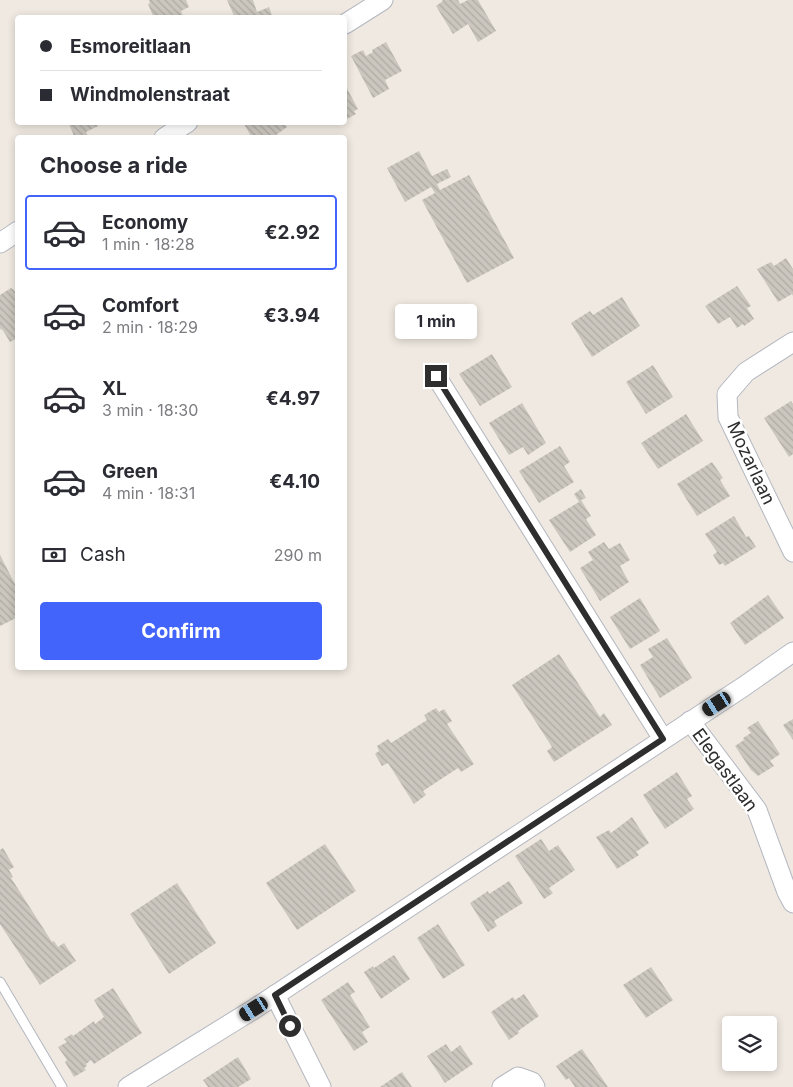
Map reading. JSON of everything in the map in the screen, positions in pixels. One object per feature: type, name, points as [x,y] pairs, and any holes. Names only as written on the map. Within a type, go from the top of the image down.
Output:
[{"type":"street","points":[[347,23],[384,0]]},
{"type":"street","points":[[168,135],[184,125]]},
{"type":"street","points":[[0,243],[15,234]]},
{"type":"street","name":"Mozarlaan","points":[[793,342],[746,372],[727,394],[728,417],[793,552]]},
{"type":"street","points":[[436,376],[663,739]]},
{"type":"street","points":[[128,1087],[275,995],[743,687],[793,652]]},
{"type":"street","name":"Elegastlaan","points":[[690,721],[757,810],[786,892],[793,903]]},
{"type":"street","points":[[275,995],[321,1087]]},
{"type":"street","points":[[502,1087],[518,1077],[532,1082],[535,1087]]},
{"type":"lane","points":[[0,982],[62,1087]]},
{"type":"building","points":[[149,0],[186,0],[189,7],[181,11],[183,15],[153,15],[148,4],[150,3]]},
{"type":"building","points":[[227,0],[253,0],[257,12],[269,7],[272,15],[234,15]]},
{"type":"building","points":[[442,0],[458,0],[460,4],[468,0],[478,0],[496,31],[478,42],[468,24],[453,34],[436,6]]},
{"type":"building","points":[[386,42],[402,71],[385,80],[389,89],[373,98],[351,56],[363,50],[366,56]]},
{"type":"building","points":[[347,89],[358,109],[354,111],[356,114],[347,119]]},
{"type":"building","points":[[69,125],[98,126],[86,132],[88,135],[74,135]]},
{"type":"building","points":[[245,125],[286,125],[287,127],[276,135],[250,135]]},
{"type":"building","points":[[419,151],[432,176],[447,169],[451,177],[437,184],[440,190],[469,175],[514,258],[467,283],[422,200],[435,193],[431,187],[405,202],[387,168]]},
{"type":"building","points":[[786,258],[793,269],[793,296],[792,294],[778,302],[757,269],[771,262],[774,266]]},
{"type":"building","points":[[737,286],[751,306],[747,308],[754,319],[744,326],[743,324],[737,328],[730,317],[718,324],[705,306]]},
{"type":"building","points":[[11,288],[15,292],[15,340],[10,342],[0,328],[0,295]]},
{"type":"building","points":[[622,297],[640,326],[592,357],[571,323],[590,311],[593,315]]},
{"type":"building","points":[[492,354],[512,387],[480,406],[459,374]]},
{"type":"building","points":[[653,365],[673,397],[646,414],[626,382]]},
{"type":"building","points":[[791,401],[793,404],[793,454],[789,457],[764,418]]},
{"type":"building","points":[[522,403],[546,443],[528,455],[523,447],[509,455],[489,423]]},
{"type":"building","points":[[686,414],[703,441],[658,469],[641,443]]},
{"type":"building","points":[[560,446],[570,462],[564,466],[574,482],[539,503],[519,471]]},
{"type":"building","points":[[712,462],[723,478],[720,480],[730,496],[697,516],[677,484]]},
{"type":"building","points":[[581,489],[586,498],[581,500],[591,516],[586,519],[596,535],[570,552],[549,520],[579,502],[574,494]]},
{"type":"building","points":[[734,516],[746,537],[749,536],[756,547],[725,566],[723,563],[719,565],[713,555],[717,552],[705,534]]},
{"type":"building","points":[[604,542],[609,549],[620,543],[630,560],[620,566],[629,582],[600,601],[580,568],[593,560],[588,552]]},
{"type":"building","points":[[0,555],[15,584],[15,618],[0,626]]},
{"type":"building","points":[[768,595],[784,618],[745,645],[730,623]]},
{"type":"building","points":[[640,598],[660,631],[630,649],[610,617]]},
{"type":"building","points":[[667,638],[692,678],[660,698],[640,665],[653,657],[648,649]]},
{"type":"building","points":[[559,654],[600,717],[604,713],[612,725],[554,762],[547,751],[552,747],[512,685]]},
{"type":"building","points":[[436,708],[439,712],[444,709],[452,721],[447,724],[474,764],[461,772],[458,768],[423,791],[426,795],[414,804],[388,763],[382,766],[375,754],[379,751],[377,746],[388,739],[391,743],[427,720],[424,715]]},
{"type":"building","points":[[793,719],[793,740],[783,725]]},
{"type":"building","points":[[758,721],[780,754],[770,761],[774,766],[758,776],[751,770],[735,746],[751,733],[747,728]]},
{"type":"building","points":[[677,772],[692,796],[687,799],[694,809],[665,829],[643,795]]},
{"type":"building","points":[[632,817],[649,843],[636,852],[639,855],[617,869],[596,837],[609,830],[611,833]]},
{"type":"building","points":[[541,839],[549,851],[558,845],[575,870],[549,888],[553,893],[544,899],[515,856]]},
{"type":"building","points":[[325,844],[356,891],[297,930],[266,883]]},
{"type":"building","points":[[3,848],[14,867],[9,870],[13,877],[11,878],[52,942],[54,941],[58,947],[64,943],[76,961],[40,985],[0,924],[0,850]]},
{"type":"building","points":[[509,881],[523,903],[494,921],[497,926],[488,932],[470,903],[488,891],[489,894]]},
{"type":"building","points":[[177,883],[216,943],[169,974],[130,914]]},
{"type":"building","points":[[438,924],[465,965],[443,979],[417,938]]},
{"type":"building","points":[[394,955],[410,979],[381,999],[364,972]]},
{"type":"building","points":[[651,967],[673,1000],[646,1018],[623,985]]},
{"type":"building","points":[[348,982],[355,992],[350,995],[370,1027],[362,1032],[368,1042],[354,1051],[321,1000]]},
{"type":"building","points":[[113,988],[142,1033],[94,1064],[91,1060],[84,1068],[86,1070],[74,1077],[65,1062],[67,1060],[58,1047],[67,1042],[64,1039],[72,1034],[73,1036],[94,1021],[95,1024],[104,1017],[94,1000]]},
{"type":"building","points":[[524,994],[539,1016],[509,1040],[491,1012],[513,997],[515,1000]]},
{"type":"building","points":[[446,1044],[451,1052],[460,1045],[473,1064],[445,1083],[427,1056]]},
{"type":"building","points":[[582,1049],[608,1087],[575,1087],[569,1078],[566,1080],[556,1066]]},
{"type":"building","points":[[238,1057],[251,1079],[238,1087],[208,1087],[203,1080]]},
{"type":"building","points":[[402,1072],[412,1087],[380,1087]]},
{"type":"route","points":[[290,1026],[275,995],[663,739],[436,376]]}]
